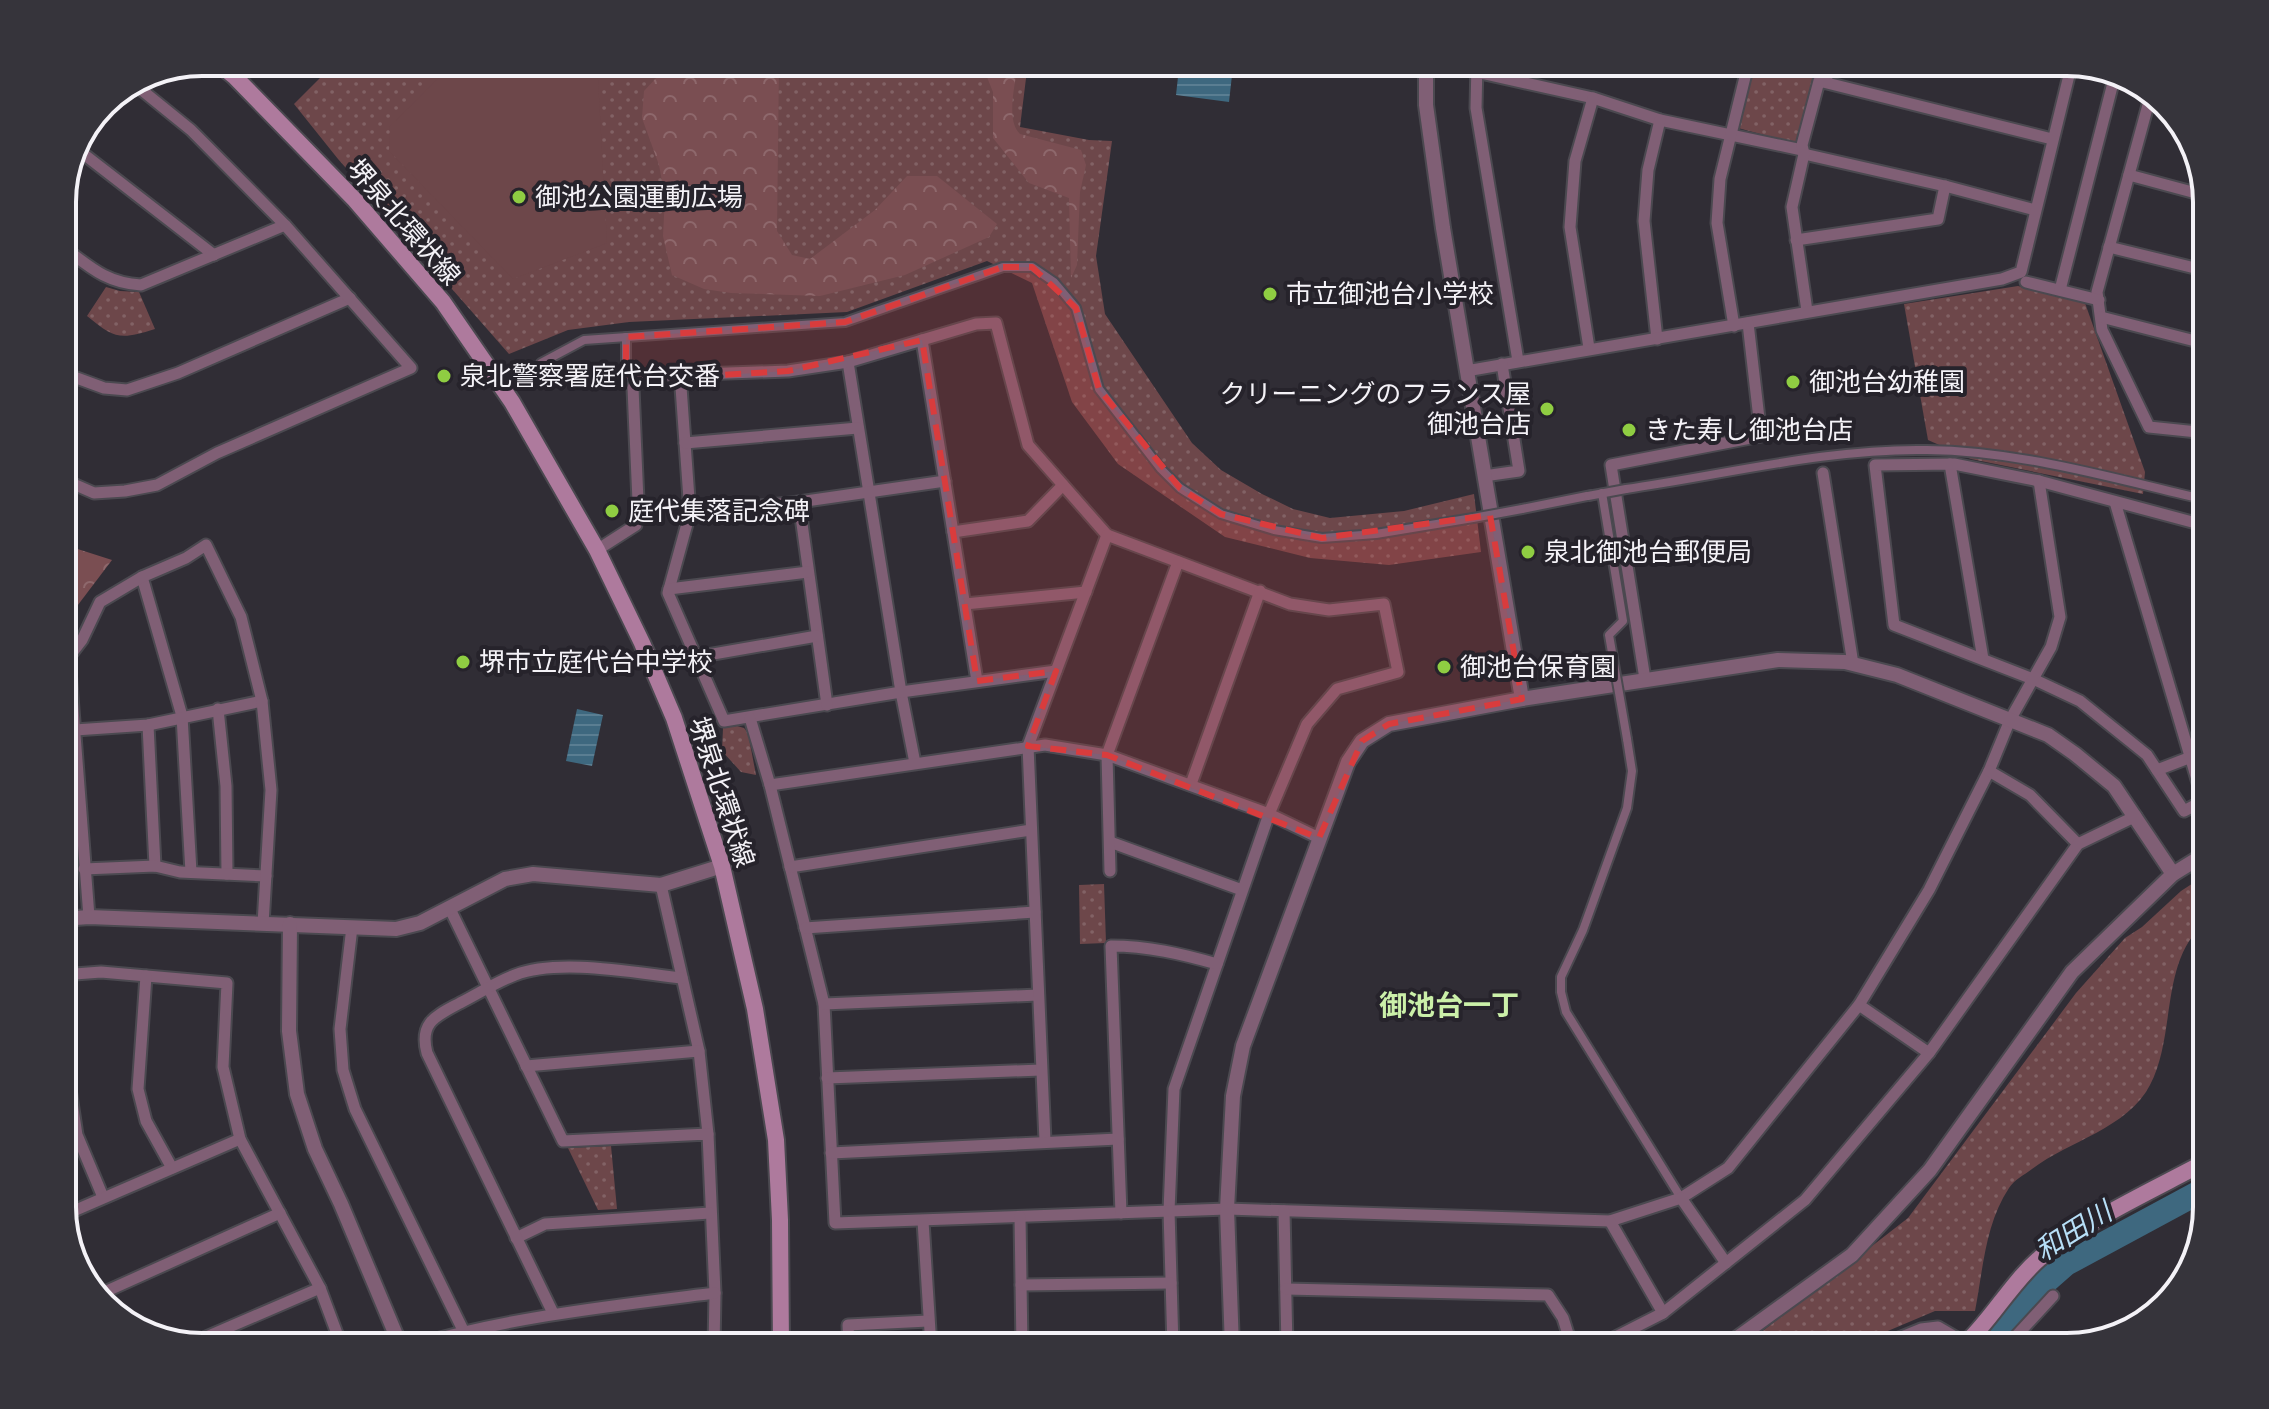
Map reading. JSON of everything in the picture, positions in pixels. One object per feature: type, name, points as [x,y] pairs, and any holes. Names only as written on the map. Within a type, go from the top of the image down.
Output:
[{"type":"main road","name":"堺泉北環状線","points":[[234,76],[355,200],[443,302],[512,402],[597,550],[642,643],[674,718],[722,866],[755,1009],[776,1140],[781,1333]]},
{"type":"main road","points":[[1977,1333],[2013,1286],[2040,1259],[2069,1237],[2193,1169]]},
{"type":"street","points":[[1426,76],[1426,105],[1466,371],[1522,699]]},
{"type":"street","points":[[1477,76],[1476,108],[1518,361]]},
{"type":"street","points":[[1511,76],[1660,120],[1732,134],[2035,210]]},
{"type":"street","points":[[1734,326],[1717,223],[1720,179],[1743,76]]},
{"type":"street","points":[[1826,81],[1827,76]]},
{"type":"street","points":[[1466,371],[2002,279],[2021,272],[2069,76]]},
{"type":"street","points":[[1807,311],[1792,207],[1819,81],[2052,139]]},
{"type":"street","points":[[2060,290],[2112,85]]},
{"type":"street","points":[[76,485],[94,493],[157,485],[217,453],[411,368],[285,225],[191,130],[143,91]]},
{"type":"street","points":[[1589,348],[1570,227],[1575,161],[1593,98]]},
{"type":"street","points":[[2148,106],[2097,292],[2102,330],[2149,427],[2193,432]]},
{"type":"street","points":[[1657,339],[1644,221],[1648,170],[1660,120]]},
{"type":"street","points":[[85,155],[214,255]]},
{"type":"street","points":[[2129,175],[2193,192]]},
{"type":"street","points":[[1796,240],[1938,219],[1945,186]]},
{"type":"street","points":[[76,256],[107,279],[141,285],[285,225]]},
{"type":"street","points":[[2109,247],[2193,268]]},
{"type":"street","points":[[541,363],[584,340],[845,322],[1003,267],[1032,267],[1054,282],[1076,308],[1099,389],[1161,469],[1180,488],[1221,514],[1274,530],[1322,538],[1376,534],[1626,489],[1865,451],[1981,453],[2049,464],[2193,497]]},
{"type":"street","points":[[2026,282],[2099,300]]},
{"type":"street","points":[[76,378],[104,388],[127,390],[178,373],[350,298]]},
{"type":"street","points":[[2101,317],[2193,340]]},
{"type":"street","points":[[597,550],[636,525],[638,501],[633,388],[641,376],[788,371],[848,362],[976,324],[996,323],[1028,445],[1107,535],[1290,604],[1329,610],[1384,604],[1398,672],[1337,689],[1307,724],[1269,814],[1174,1089],[1169,1211],[1173,1333]]},
{"type":"street","points":[[1645,679],[1611,465],[1761,436],[1748,323]]},
{"type":"street","points":[[626,337],[626,373],[636,380]]},
{"type":"street","points":[[922,340],[977,681]]},
{"type":"street","points":[[848,362],[915,763]]},
{"type":"street","points":[[1484,476],[1519,471],[1502,364]]},
{"type":"street","points":[[680,373],[690,513],[668,593],[724,721],[1056,671]]},
{"type":"street","points":[[685,443],[858,428]]},
{"type":"street","points":[[1950,464],[1983,659]]},
{"type":"street","points":[[2193,522],[2039,481],[1950,464],[1875,465],[1894,625],[2033,679],[2080,701],[2147,755],[2184,811],[2193,806]]},
{"type":"street","points":[[1823,473],[1853,664]]},
{"type":"street","points":[[690,513],[799,502],[945,481]]},
{"type":"street","points":[[750,718],[770,785],[824,1004],[835,1223],[1227,1209],[1610,1221],[1681,1198],[1728,1168],[1859,1005],[1929,890],[1989,771],[2010,720],[2051,647],[2060,617],[2039,481]]},
{"type":"street","points":[[953,532],[1028,521],[1063,485]]},
{"type":"street","points":[[1601,494],[1623,621],[1609,635],[1632,771],[1630,795],[1583,930],[1561,977],[1561,992],[1566,1012],[1586,1046],[1681,1198],[1726,1263]]},
{"type":"street","points":[[799,502],[827,705]]},
{"type":"street","points":[[2115,502],[2193,763]]},
{"type":"street","points":[[1045,1141],[1028,746],[1107,535]]},
{"type":"street","points":[[76,648],[100,602],[206,545],[241,617],[262,701],[271,790],[263,924]]},
{"type":"street","points":[[1110,871],[1107,755],[1178,562]]},
{"type":"street","points":[[669,589],[808,572]]},
{"type":"street","points":[[142,577],[182,716],[191,872]]},
{"type":"street","points":[[1191,784],[1260,591]]},
{"type":"street","points":[[965,604],[1086,592]]},
{"type":"street","points":[[696,657],[817,636]]},
{"type":"street","points":[[1231,1333],[1227,1209],[1233,1096],[1243,1046],[1348,762],[1362,741],[1389,724],[1522,699],[1778,660],[1853,664],[1897,675],[2048,735],[2114,786],[2173,874]]},
{"type":"street","points":[[76,730],[148,725],[262,701]]},
{"type":"street","points":[[218,709],[226,786],[227,874]]},
{"type":"street","points":[[148,725],[155,866]]},
{"type":"street","points":[[76,745],[89,917]]},
{"type":"street","points":[[770,785],[1045,745],[1107,755],[1269,814],[1319,838]]},
{"type":"street","points":[[2157,770],[2191,757]]},
{"type":"street","points":[[1989,771],[2030,795],[2078,844]]},
{"type":"street","points":[[1624,1333],[1663,1313],[1805,1200],[1929,1053],[2078,844],[2136,816]]},
{"type":"street","points":[[790,867],[1031,830]]},
{"type":"street","points":[[1110,842],[1242,890]]},
{"type":"street","points":[[1744,1333],[1852,1255],[1930,1170],[2072,972],[2173,874],[2193,862]]},
{"type":"street","points":[[84,869],[155,866],[191,872],[266,876]]},
{"type":"street","points":[[76,918],[396,929],[420,923],[505,879],[533,874],[661,885],[722,866]]},
{"type":"street","points":[[661,885],[699,1051],[708,1134],[714,1333]]},
{"type":"street","points":[[449,907],[563,1141],[708,1134]]},
{"type":"street","points":[[805,928],[1035,912]]},
{"type":"street","points":[[290,924],[289,1031],[297,1094],[315,1149],[395,1333]]},
{"type":"street","points":[[352,927],[340,1029],[343,1070],[355,1109],[464,1333]]},
{"type":"street","points":[[1121,1213],[1111,946],[1171,952],[1217,964]]},
{"type":"street","points":[[553,1313],[427,1053],[423,1038],[427,1026],[439,1014],[518,974],[569,966],[682,978]]},
{"type":"street","points":[[76,974],[101,972],[227,983],[223,1067],[240,1139],[320,1288],[337,1333]]},
{"type":"street","points":[[146,976],[138,1089],[146,1121],[172,1168]]},
{"type":"street","points":[[824,1004],[1038,995]]},
{"type":"street","points":[[1859,1005],[1929,1053]]},
{"type":"street","points":[[526,1066],[699,1051]]},
{"type":"street","points":[[827,1078],[1041,1070]]},
{"type":"street","points":[[76,1128],[103,1197]]},
{"type":"street","points":[[76,1210],[240,1139]]},
{"type":"street","points":[[831,1153],[1118,1139]]},
{"type":"street","points":[[1284,1211],[1287,1333]]},
{"type":"street","points":[[108,1291],[280,1213]]},
{"type":"street","points":[[516,1238],[545,1224],[710,1213]]},
{"type":"street","points":[[1020,1217],[1022,1333]]},
{"type":"street","points":[[923,1221],[929,1333]]},
{"type":"street","points":[[1610,1221],[1663,1313]]},
{"type":"street","points":[[1021,1285],[1171,1283]]},
{"type":"street","points":[[216,1333],[320,1288]]},
{"type":"street","points":[[1286,1289],[1548,1295],[1563,1318],[1568,1333]]},
{"type":"street","points":[[453,1333],[553,1313],[715,1293]]},
{"type":"street","points":[[2019,1333],[2053,1296]]},
{"type":"street","points":[[848,1333],[848,1325],[928,1321]]},
{"type":"street","points":[[1911,1333],[1938,1327],[1947,1333]]},
{"type":"highlighted area","points":[[1003,267],[1032,267],[1076,308],[1099,389],[1180,488],[1221,514],[1322,538],[1490,515],[1522,699],[1389,724],[1362,741],[1319,838],[1107,755],[1028,746],[1056,671],[977,681],[922,340],[788,371],[636,380],[626,373],[626,337],[845,322]]},
{"type":"shaded area","points":[[322,76],[1026,76],[1020,127],[1089,140],[1112,141],[1096,256],[1105,314],[1192,443],[1221,470],[1262,494],[1293,509],[1330,518],[1404,511],[1474,494],[1481,552],[1389,565],[1310,558],[1225,537],[1118,464],[1072,402],[1032,283],[987,261],[847,312],[629,322],[568,330],[509,354],[338,159],[294,104]]},
{"type":"shaded area","name":"御池公園運動広場","points":[[441,76],[598,76],[607,243],[513,279],[389,151],[390,126]]},
{"type":"shaded area","points":[[1752,76],[1820,76],[1802,145],[1738,128]]},
{"type":"shaded area","points":[[2018,286],[2085,303],[2145,472],[2143,494],[1971,459],[1928,440],[1904,304]]},
{"type":"shaded area","points":[[106,287],[139,292],[155,329],[134,335],[118,335],[87,316]]},
{"type":"shaded area","points":[[737,726],[748,733],[756,775],[741,772],[722,751],[723,728]]},
{"type":"shaded area","points":[[2193,883],[2193,936],[2175,976],[2164,1043],[2150,1085],[2140,1100],[2113,1123],[2047,1159],[2011,1185],[1990,1232],[1975,1311],[1935,1311],[1883,1333],[1760,1333],[1908,1218],[2076,993],[2125,938],[2142,927]]},
{"type":"shaded area","points":[[1104,884],[1106,943],[1080,944],[1079,885]]},
{"type":"shaded area","points":[[611,1146],[617,1209],[598,1210],[568,1148]]},
{"type":"green space","points":[[658,76],[779,76],[777,231],[792,255],[810,259],[875,210],[907,176],[937,176],[997,224],[989,237],[905,275],[820,296],[704,289],[672,275],[663,236],[665,197],[659,165],[642,118],[644,91]]},
{"type":"green space","points":[[987,76],[1016,76],[1012,110],[1020,134],[1081,150],[1086,165],[1080,192],[1077,265],[1071,278],[1069,198],[1029,183],[993,138],[993,92]]},
{"type":"green space","points":[[76,548],[112,560],[76,608]]},
{"type":"water","points":[[1178,76],[1232,76],[1229,102],[1176,95]]},
{"type":"water","points":[[577,709],[603,715],[592,766],[566,761]]},
{"type":"waterway","name":"和田川","points":[[2000,1333],[2025,1300],[2066,1264],[2193,1196]]},
{"type":"place","name":"御池公園運動広場","points":[[519,197]]},
{"type":"place","name":"市立御池台小学校","points":[[1270,294]]},
{"type":"place","name":"泉北警察署庭代台交番","points":[[444,376]]},
{"type":"place","name":"御池台幼稚園","points":[[1793,382]]},
{"type":"place","name":"クリーニングのフランス屋 御池台店","points":[[1547,409]]},
{"type":"place","name":"きた寿し御池台店","points":[[1629,430]]},
{"type":"place","name":"庭代集落記念碑","points":[[612,511]]},
{"type":"place","name":"泉北御池台郵便局","points":[[1528,552]]},
{"type":"place","name":"堺市立庭代台中学校","points":[[463,662]]},
{"type":"place","name":"御池台保育園","points":[[1444,667]]},
{"type":"district","name":"御池台一丁","points":[[1449,1005]]}]
